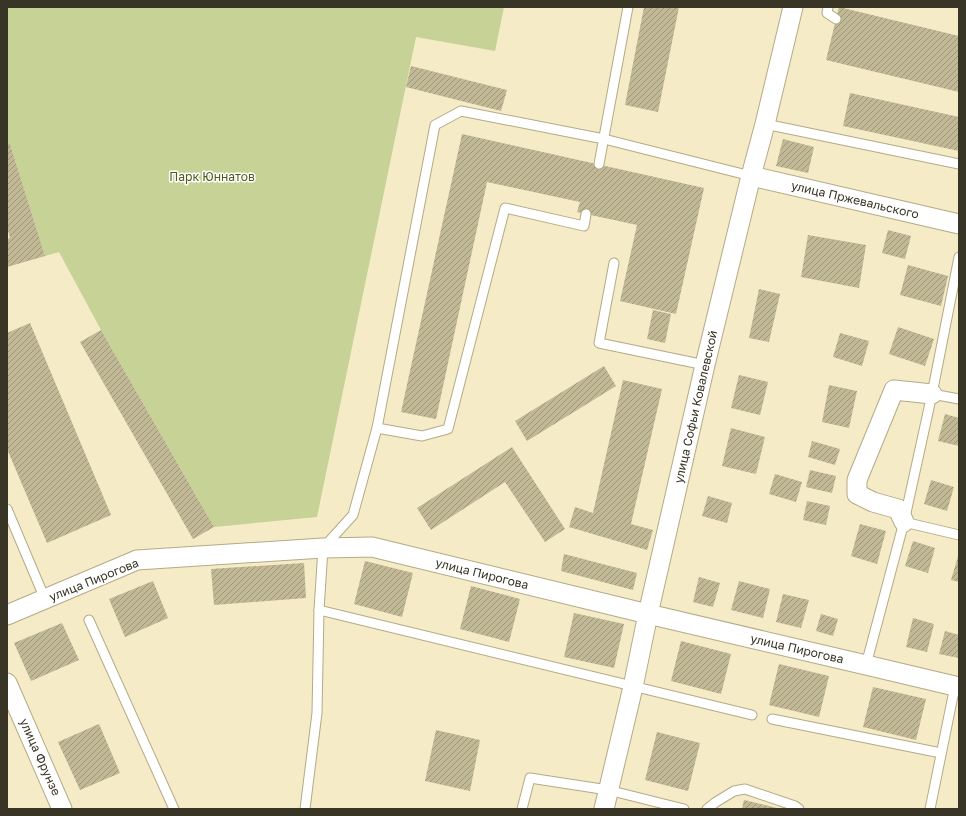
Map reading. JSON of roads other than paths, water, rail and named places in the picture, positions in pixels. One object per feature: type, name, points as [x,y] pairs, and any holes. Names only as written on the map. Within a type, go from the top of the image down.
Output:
[{"type":"street","name":"улица Софьи Ковалевской","points":[[604,809],[633,687],[648,614],[705,365],[793,7]]},
{"type":"street","name":"улица Пржевальского","points":[[751,176],[959,224]]},
{"type":"street","points":[[904,522],[898,509],[873,502],[857,494],[857,480],[894,390],[932,394]]},
{"type":"street","name":"улица Пирогова","points":[[7,615],[137,560],[323,548],[372,547],[957,687]]},
{"type":"street","name":"улица Фрунзе","points":[[7,683],[62,809]]},
{"type":"lane","points":[[599,164],[628,7]]},
{"type":"lane","points":[[828,7],[827,13],[836,19]]},
{"type":"lane","points":[[305,809],[317,713],[319,610],[323,548],[353,516],[377,428],[435,125],[461,111],[604,139],[751,176]]},
{"type":"lane","points":[[765,124],[959,164]]},
{"type":"lane","points":[[377,428],[422,436],[448,429],[505,208],[584,226],[586,214]]},
{"type":"lane","points":[[866,664],[904,522],[932,394],[959,257]]},
{"type":"lane","points":[[614,263],[599,343],[705,365]]},
{"type":"lane","points":[[932,394],[959,399]]},
{"type":"lane","points":[[7,509],[45,599]]},
{"type":"lane","points":[[904,522],[959,535]]},
{"type":"lane","points":[[319,610],[752,715]]},
{"type":"lane","points":[[89,620],[174,809]]},
{"type":"lane","points":[[930,809],[941,753],[957,687]]},
{"type":"lane","points":[[772,719],[941,753]]},
{"type":"lane","points":[[522,809],[530,778],[608,790],[684,809]]},
{"type":"lane","points":[[707,809],[734,791],[746,790],[795,806],[799,809]]},
{"type":"park label","name":"Парк Юннатов","points":[[212,177]]}]
